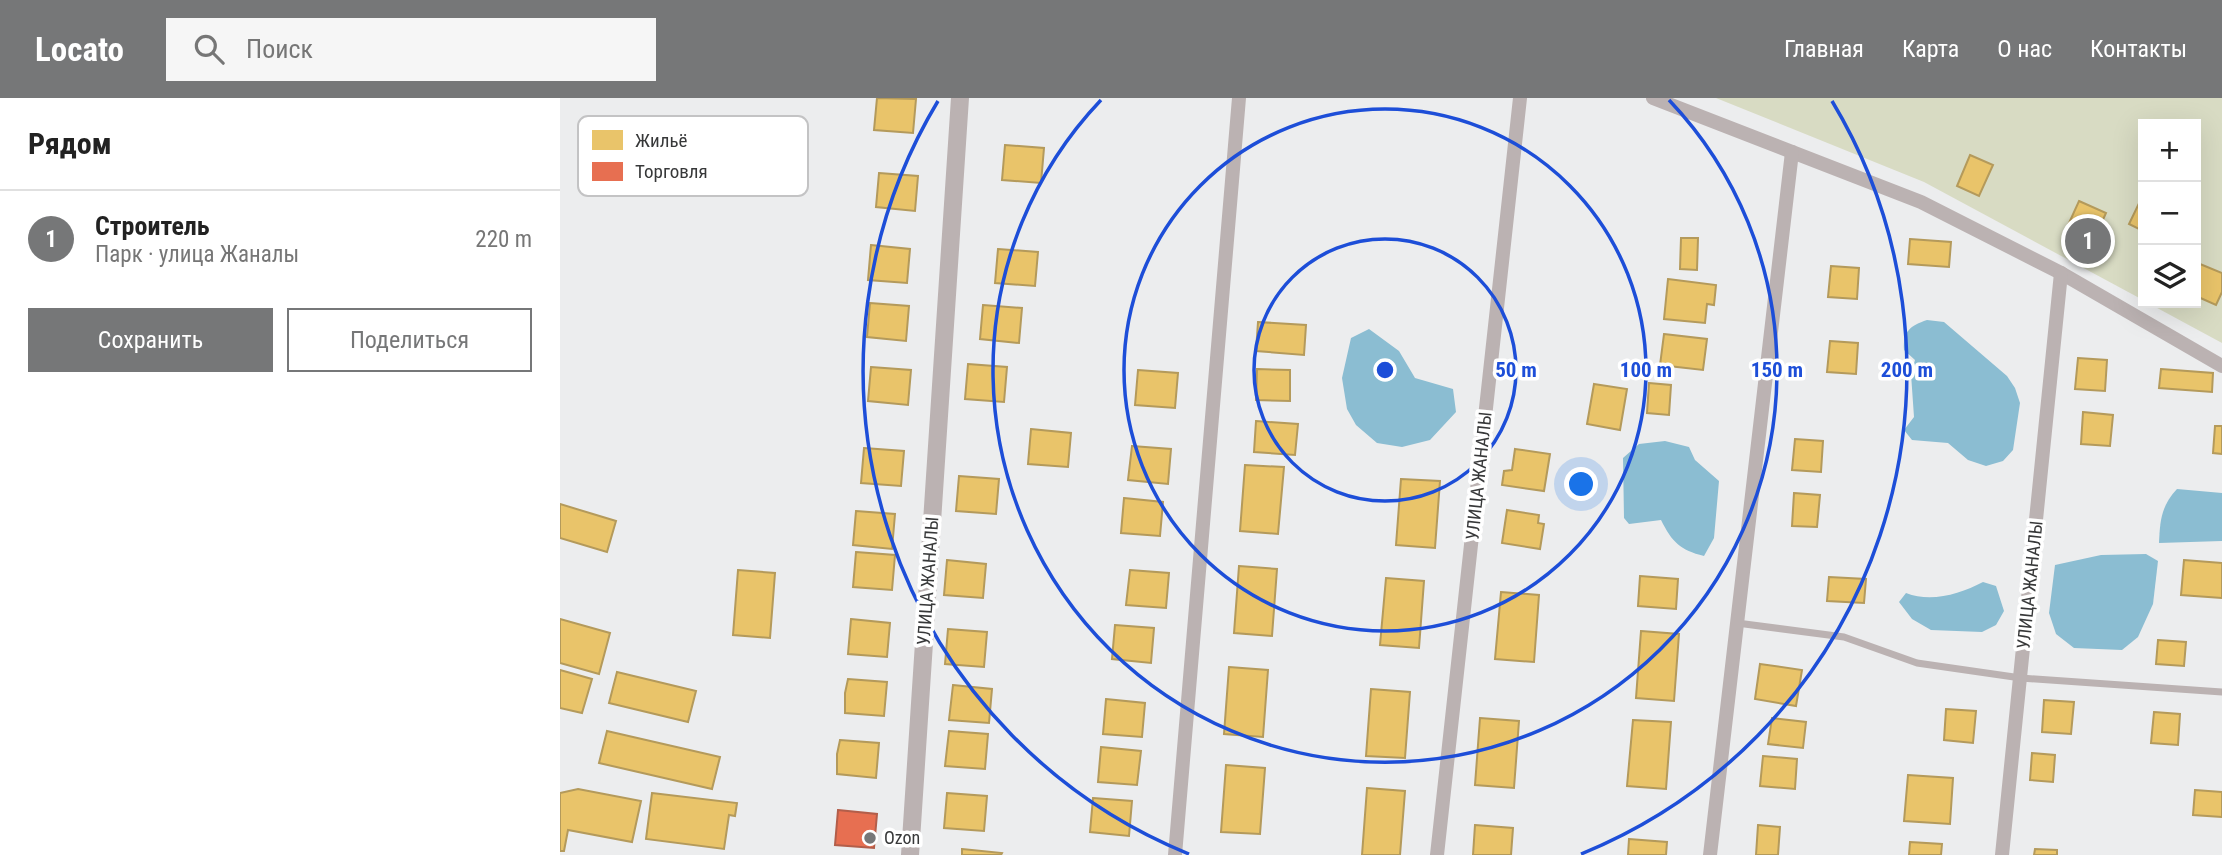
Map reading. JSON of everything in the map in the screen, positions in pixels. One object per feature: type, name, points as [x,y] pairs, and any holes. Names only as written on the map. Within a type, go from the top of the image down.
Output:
[{"type":"street","name":"УЛИЦА ЖАНАЛЫ","points":[[910,855],[960,98]]},
{"type":"street","points":[[1175,855],[1239,98]]},
{"type":"street","name":"УЛИЦА ЖАНАЛЫ","points":[[1437,855],[1520,98]]},
{"type":"street","points":[[1653,98],[1921,202],[2061,272],[2222,366]]},
{"type":"street","points":[[1710,855],[1792,152]]},
{"type":"street","name":"УЛИЦА ЖАНАЛЫ","points":[[2002,855],[2061,272]]},
{"type":"lane","points":[[1737,623],[1844,637],[1917,663],[2021,678],[2222,692]]},
{"type":"green space","points":[[1716,98],[2222,98],[2222,343],[2157,308],[2201,308],[2201,119],[2138,119],[2138,297],[1924,182]]},
{"type":"water","points":[[1927,320],[1944,322],[2007,376],[2015,388],[2020,403],[2013,450],[2003,461],[1986,466],[1968,460],[1948,443],[1912,440],[1904,430],[1914,417],[1911,374],[1915,360],[1904,350],[1905,338],[1912,327]]},
{"type":"water","points":[[1369,329],[1399,351],[1415,378],[1453,389],[1456,412],[1430,440],[1402,447],[1377,443],[1356,425],[1347,409],[1342,378],[1351,338]]},
{"type":"water","points":[[1665,441],[1689,447],[1695,460],[1719,481],[1714,538],[1704,556],[1678,544],[1661,520],[1629,524],[1624,518],[1623,458],[1639,444]]},
{"type":"water","points":[[2177,489],[2222,493],[2222,541],[2159,543],[2162,514]]},
{"type":"water","points":[[2146,554],[2158,561],[2153,604],[2138,637],[2122,650],[2074,648],[2056,634],[2049,613],[2055,565],[2101,555]]},
{"type":"water","points":[[1983,582],[1996,586],[2004,611],[1996,625],[1982,632],[1931,630],[1912,619],[1899,602],[1906,593],[1925,597],[1945,596]]},
{"type":"building: Жильё","points":[[877,98],[916,99],[913,133],[874,130]]},
{"type":"building: Жильё","points":[[1005,145],[1044,148],[1041,183],[1002,180]]},
{"type":"building: Жильё","points":[[1970,155],[1993,165],[1979,196],[1957,186]]},
{"type":"building: Жильё","points":[[879,173],[918,176],[915,211],[876,207]]},
{"type":"building: Жильё","points":[[2079,201],[2106,213],[2091,246],[2064,234]]},
{"type":"building: Жильё","points":[[2138,205],[2138,228],[2129,224]]},
{"type":"building: Жильё","points":[[1681,238],[1698,238],[1697,270],[1680,269]]},
{"type":"building: Жильё","points":[[1910,239],[1951,242],[1949,267],[1908,264]]},
{"type":"building: Жильё","points":[[871,245],[910,249],[907,283],[868,280]]},
{"type":"building: Жильё","points":[[998,249],[1038,252],[1035,286],[995,283]]},
{"type":"building: Жильё","points":[[2201,264],[2222,273],[2222,292],[2216,305],[2201,298]]},
{"type":"building: Жильё","points":[[1831,266],[1859,268],[1857,299],[1828,297]]},
{"type":"building: Жильё","points":[[1668,279],[1716,285],[1714,305],[1707,304],[1705,323],[1664,319]]},
{"type":"building: Жильё","points":[[870,303],[909,306],[906,341],[867,337]]},
{"type":"building: Жильё","points":[[983,305],[1022,308],[1019,343],[980,339]]},
{"type":"building: Жильё","points":[[1258,322],[1306,325],[1304,355],[1256,351]]},
{"type":"building: Жильё","points":[[1664,334],[1707,339],[1703,370],[1660,365]]},
{"type":"building: Жильё","points":[[1830,341],[1858,343],[1856,374],[1827,372]]},
{"type":"building: Жильё","points":[[2078,358],[2107,360],[2105,391],[2075,389]]},
{"type":"building: Жильё","points":[[968,364],[1007,367],[1004,402],[965,399]]},
{"type":"building: Жильё","points":[[871,367],[911,370],[908,405],[868,401]]},
{"type":"building: Жильё","points":[[1257,369],[1290,370],[1290,401],[1256,400]]},
{"type":"building: Жильё","points":[[2161,369],[2213,373],[2212,392],[2159,388]]},
{"type":"building: Жильё","points":[[1138,370],[1178,373],[1175,408],[1135,405]]},
{"type":"building: Жильё","points":[[1649,383],[1671,385],[1669,415],[1647,413]]},
{"type":"building: Жильё","points":[[1594,384],[1627,389],[1620,430],[1587,424]]},
{"type":"building: Жильё","points":[[2083,412],[2113,415],[2110,446],[2081,444]]},
{"type":"building: Жильё","points":[[1256,421],[1298,424],[1295,455],[1254,452]]},
{"type":"building: Жильё","points":[[2215,426],[2222,426],[2222,454],[2213,453]]},
{"type":"building: Жильё","points":[[1031,429],[1071,433],[1068,467],[1028,464]]},
{"type":"building: Жильё","points":[[1795,439],[1823,441],[1821,472],[1792,470]]},
{"type":"building: Жильё","points":[[1132,446],[1171,449],[1168,484],[1128,480]]},
{"type":"building: Жильё","points":[[864,448],[904,451],[901,486],[861,483]]},
{"type":"building: Жильё","points":[[1515,449],[1550,454],[1544,491],[1502,485],[1504,471],[1512,470]]},
{"type":"building: Жильё","points":[[1245,465],[1284,467],[1278,534],[1240,531]]},
{"type":"building: Жильё","points":[[959,476],[999,479],[996,514],[956,511]]},
{"type":"building: Жильё","points":[[1401,479],[1440,481],[1435,548],[1396,545]]},
{"type":"building: Жильё","points":[[1794,493],[1820,495],[1817,527],[1792,526]]},
{"type":"building: Жильё","points":[[1124,498],[1163,502],[1160,536],[1121,533]]},
{"type":"building: Жильё","points":[[560,504],[616,521],[607,552],[560,538]]},
{"type":"building: Жильё","points":[[1507,510],[1539,515],[1538,523],[1544,524],[1540,549],[1502,543]]},
{"type":"building: Жильё","points":[[856,511],[895,514],[892,549],[853,545]]},
{"type":"building: Жильё","points":[[856,552],[895,555],[892,590],[853,587]]},
{"type":"building: Жильё","points":[[947,560],[986,564],[983,598],[944,595]]},
{"type":"building: Жильё","points":[[2184,560],[2222,563],[2222,598],[2181,595]]},
{"type":"building: Жильё","points":[[1239,566],[1277,569],[1272,636],[1234,633]]},
{"type":"building: Жильё","points":[[738,570],[775,573],[770,638],[733,635]]},
{"type":"building: Жильё","points":[[1130,570],[1169,573],[1166,608],[1126,605]]},
{"type":"building: Жильё","points":[[1640,576],[1678,579],[1676,609],[1638,606]]},
{"type":"building: Жильё","points":[[1829,577],[1866,579],[1864,603],[1827,601]]},
{"type":"building: Жильё","points":[[1386,578],[1424,581],[1419,648],[1380,645]]},
{"type":"building: Жильё","points":[[1501,592],[1539,595],[1534,662],[1495,659]]},
{"type":"building: Жильё","points":[[560,619],[610,633],[599,674],[560,663]]},
{"type":"building: Жильё","points":[[851,619],[890,623],[887,657],[848,654]]},
{"type":"building: Жильё","points":[[1115,625],[1154,628],[1151,663],[1112,659]]},
{"type":"building: Жильё","points":[[948,629],[987,632],[984,667],[945,664]]},
{"type":"building: Жильё","points":[[1641,631],[1679,634],[1674,701],[1636,698]]},
{"type":"building: Жильё","points":[[2158,640],[2186,642],[2184,666],[2156,664]]},
{"type":"building: Жильё","points":[[1760,664],[1802,670],[1796,706],[1755,699]]},
{"type":"building: Жильё","points":[[1229,667],[1268,670],[1263,737],[1224,734]]},
{"type":"building: Жильё","points":[[560,670],[592,679],[582,713],[560,708]]},
{"type":"building: Жильё","points":[[617,672],[696,691],[688,722],[609,703]]},
{"type":"building: Жильё","points":[[848,679],[887,682],[884,716],[845,713]]},
{"type":"building: Жильё","points":[[953,685],[992,689],[989,723],[949,720]]},
{"type":"building: Жильё","points":[[1371,689],[1410,692],[1405,758],[1366,756]]},
{"type":"building: Жильё","points":[[1106,699],[1145,703],[1142,737],[1103,734]]},
{"type":"building: Жильё","points":[[2044,700],[2074,702],[2071,734],[2042,732]]},
{"type":"building: Жильё","points":[[1946,709],[1976,711],[1973,743],[1944,740]]},
{"type":"building: Жильё","points":[[2154,712],[2180,714],[2178,745],[2151,743]]},
{"type":"building: Жильё","points":[[1480,718],[1519,721],[1514,788],[1475,785]]},
{"type":"building: Жильё","points":[[1772,718],[1806,722],[1803,748],[1768,744]]},
{"type":"building: Жильё","points":[[1633,720],[1671,722],[1666,789],[1627,786]]},
{"type":"building: Жильё","points":[[607,731],[720,757],[712,789],[599,763]]},
{"type":"building: Жильё","points":[[949,731],[988,734],[985,769],[945,766]]},
{"type":"building: Жильё","points":[[840,740],[879,743],[876,778],[837,774]]},
{"type":"building: Жильё","points":[[1101,747],[1141,751],[1137,785],[1098,782]]},
{"type":"building: Жильё","points":[[2032,753],[2055,755],[2053,782],[2030,780]]},
{"type":"building: Жильё","points":[[1763,756],[1797,759],[1795,789],[1760,786]]},
{"type":"building: Жильё","points":[[1226,765],[1265,768],[1260,834],[1221,832]]},
{"type":"building: Жильё","points":[[1908,775],[1953,778],[1950,824],[1904,821]]},
{"type":"building: Жильё","points":[[1367,788],[1405,791],[1400,855],[1362,855]]},
{"type":"building: Жильё","points":[[578,789],[641,801],[632,842],[568,830],[564,851],[560,851],[560,793]]},
{"type":"building: Жильё","points":[[2195,790],[2222,792],[2222,817],[2193,815]]},
{"type":"building: Жильё","points":[[652,793],[737,803],[735,816],[729,815],[724,849],[646,839]]},
{"type":"building: Жильё","points":[[947,793],[987,796],[984,831],[944,828]]},
{"type":"building: Жильё","points":[[1093,798],[1132,801],[1129,836],[1090,832]]},
{"type":"building: Жильё","points":[[1475,825],[1513,828],[1511,855],[1473,855]]},
{"type":"building: Жильё","points":[[1758,825],[1780,827],[1778,855],[1756,855]]},
{"type":"building: Жильё","points":[[1629,839],[1667,842],[1666,855],[1628,855]]},
{"type":"building: Жильё","points":[[1910,842],[1942,844],[1941,855],[1909,855]]},
{"type":"building: Жильё","points":[[962,849],[1002,853],[962,855]]},
{"type":"building: Жильё","points":[[2035,849],[2057,850],[2057,855],[2034,855]]},
{"type":"building: Торговля","points":[[838,810],[877,814],[874,848],[835,845]]},
{"type":"place","name":"Строитель","points":[[2088,241]]},
{"type":"place","name":"Ozon","points":[[870,838]]}]
